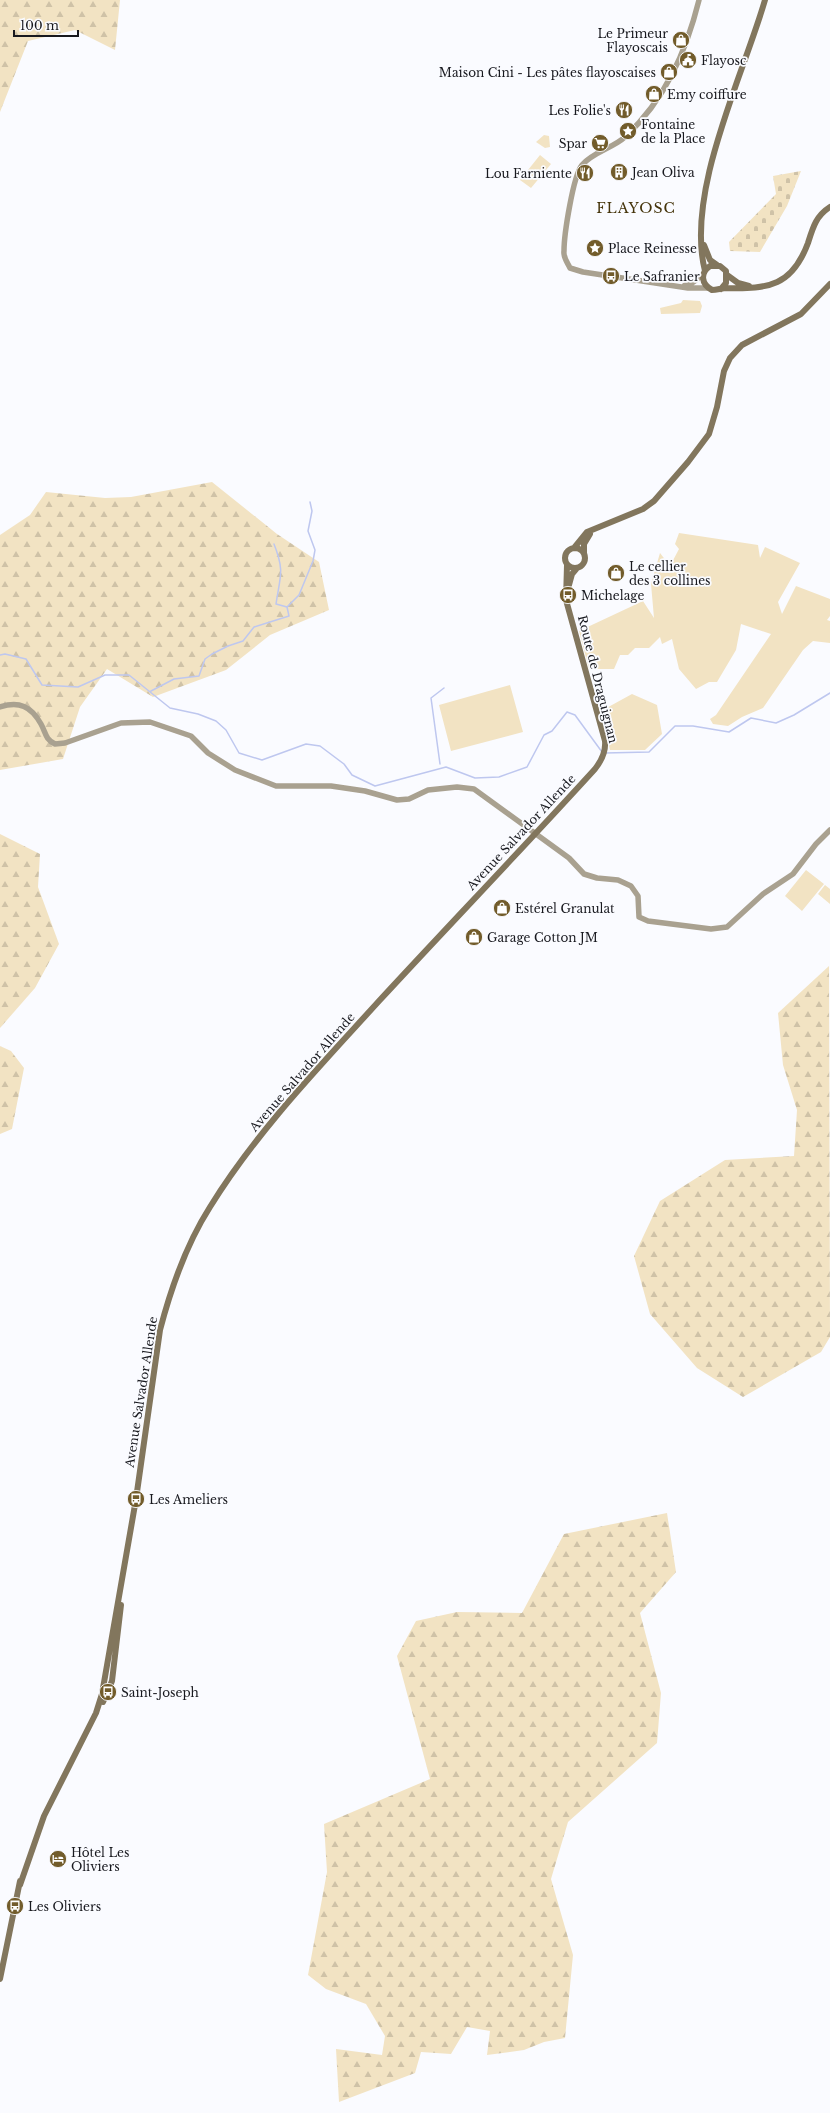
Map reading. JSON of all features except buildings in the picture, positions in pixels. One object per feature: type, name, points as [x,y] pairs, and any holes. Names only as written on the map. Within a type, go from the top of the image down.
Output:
[{"type":"main road","points":[[764,0],[718,142],[704,202],[701,234],[704,282],[708,288],[716,290],[721,288],[759,288],[776,283],[795,269],[801,259],[817,218],[830,207]]},
{"type":"main road","points":[[701,234],[706,252],[717,265],[723,268],[727,275],[743,285],[759,288]]},
{"type":"main road","points":[[704,273],[710,266],[717,265]]},
{"type":"main road","points":[[721,288],[726,283],[727,275]]},
{"type":"main road","points":[[597,528],[586,539],[584,562],[577,568],[567,565],[564,559],[565,554],[574,548],[587,532],[642,509],[668,486],[698,450],[709,434],[717,407],[724,371],[730,358],[742,345],[801,314],[830,284]]},
{"type":"main road","points":[[574,548],[584,553]]},
{"type":"main road","name":"Route de Draguignan","points":[[567,565],[565,594],[605,740],[604,752]]},
{"type":"main road","name":"Route de Draguignan","points":[[569,609],[570,581],[577,568]]},
{"type":"main road","name":"Avenue Salvador Allende","points":[[0,1979],[20,1885],[44,1816],[96,1713],[100,1709],[112,1681],[125,1566],[160,1330],[181,1269],[203,1220],[231,1178],[285,1105],[595,769],[604,752]]},
{"type":"street","points":[[699,0],[682,54],[669,82],[655,103],[624,138],[603,150],[582,165],[574,184],[564,250],[566,260],[570,268],[602,275],[677,286],[708,288]]},
{"type":"street","points":[[677,286],[692,283],[704,273]]},
{"type":"street","points":[[0,707],[17,704],[28,709],[41,724],[46,737],[55,744],[65,743],[122,723],[150,722],[191,736],[208,753],[236,770],[276,786],[331,786],[365,791],[397,800],[409,799],[428,790],[457,787],[474,789],[543,837],[569,858],[584,874],[598,878],[618,880],[631,886],[638,896],[638,912],[641,919],[718,929],[727,927],[763,894],[786,880],[800,866],[816,844],[830,830]]},
{"type":"street","points":[[525,845],[543,837]]},
{"type":"green space","points":[[0,0],[120,0],[115,50],[75,30],[28,41],[0,112]]},
{"type":"green space","points":[[544,135],[549,136],[550,147],[545,148],[536,142]]},
{"type":"green space","points":[[540,155],[551,164],[531,188],[520,180]]},
{"type":"green space","points":[[801,171],[787,206],[760,252],[730,251],[729,242],[776,194],[773,176]]},
{"type":"green space","points":[[683,300],[700,301],[702,306],[700,313],[661,314],[660,308],[681,303]]},
{"type":"green space","points":[[212,482],[277,534],[319,562],[329,610],[270,635],[226,670],[153,697],[107,669],[80,707],[63,759],[0,770],[0,535],[30,515],[46,492],[105,498],[131,497]]},
{"type":"green space","points":[[679,533],[758,545],[760,558],[765,547],[800,563],[778,602],[782,614],[796,586],[830,599],[830,616],[827,620],[830,621],[830,643],[813,641],[803,650],[763,708],[742,717],[728,726],[713,724],[710,719],[716,715],[771,634],[741,624],[736,650],[717,682],[709,682],[696,689],[679,669],[672,639],[662,644],[660,637],[649,648],[635,648],[628,655],[620,655],[614,669],[589,669],[579,631],[643,601],[654,618],[651,584],[660,553],[670,566],[679,549],[675,544]]},
{"type":"green space","points":[[510,685],[523,732],[451,751],[439,705]]},
{"type":"green space","points":[[632,694],[657,705],[662,734],[645,750],[610,750],[601,711]]},
{"type":"green space","points":[[0,834],[40,854],[38,887],[59,944],[35,988],[0,1028]]},
{"type":"green space","points":[[806,870],[824,884],[802,911],[785,896]]},
{"type":"green space","points":[[825,885],[830,889],[830,904],[818,894]]},
{"type":"green space","points":[[829,966],[830,1337],[821,1352],[743,1397],[697,1368],[650,1314],[634,1256],[660,1201],[725,1160],[794,1156],[797,1110],[783,1065],[778,1013]]},
{"type":"green space","points":[[0,1046],[11,1051],[24,1068],[12,1129],[0,1134]]},
{"type":"green space","points":[[667,1513],[676,1572],[640,1613],[661,1693],[657,1743],[568,1822],[551,1879],[573,1955],[565,2038],[544,2042],[524,2050],[487,2055],[490,2031],[467,2027],[451,2054],[421,2052],[415,2073],[339,2102],[336,2049],[382,2055],[385,2036],[366,2004],[326,1989],[308,1975],[327,1872],[324,1824],[430,1779],[397,1656],[416,1621],[457,1612],[522,1613],[564,1534]]},
{"type":"waterway","points":[[287,607],[299,595],[313,561],[315,550],[308,531],[312,511],[310,502]]},
{"type":"waterway","points":[[151,691],[174,679],[199,676],[205,659],[212,654],[243,641],[254,627],[289,616],[287,607],[276,604],[281,568],[274,544]]},
{"type":"waterway","points":[[0,655],[5,654],[26,659],[42,685],[78,687],[105,675],[129,675],[170,708],[198,714],[216,721],[226,730],[239,753],[262,760],[306,744],[320,746],[344,764],[352,775],[375,786],[446,767],[475,778],[499,777],[527,767],[544,735],[552,731],[567,712],[575,715],[602,752]]},
{"type":"waterway","points":[[440,764],[431,698],[444,688]]},
{"type":"waterway","points":[[605,753],[649,752],[675,726],[693,726],[729,732],[751,718],[776,723],[794,715],[830,693]]},
{"type":"place","name":"Le Primeur Flayoscais","points":[[681,40]]},
{"type":"place","name":"Flayosc","points":[[688,60]]},
{"type":"place","name":"Maison Cini - Les pâtes flayoscaises","points":[[669,72]]},
{"type":"place","name":"Emy coiffure","points":[[654,94]]},
{"type":"place","name":"Les Folie's","points":[[624,110]]},
{"type":"place","name":"Fontaine de la Place","points":[[628,131]]},
{"type":"place","name":"Spar","points":[[600,143]]},
{"type":"place","name":"Jean Oliva","points":[[619,172]]},
{"type":"place","name":"Lou Farniente","points":[[585,173]]},
{"type":"place","name":"Place Reinesse","points":[[595,248]]},
{"type":"place","name":"Le Safranier","points":[[611,276]]},
{"type":"place","name":"Le cellier des 3 collines","points":[[616,573]]},
{"type":"place","name":"Michelage","points":[[568,595]]},
{"type":"place","name":"Estérel Granulat","points":[[502,908]]},
{"type":"place","name":"Garage Cotton JM","points":[[474,937]]},
{"type":"place","name":"Les Ameliers","points":[[136,1499]]},
{"type":"place","name":"Saint-Joseph","points":[[108,1692]]},
{"type":"place","name":"Hôtel Les Oliviers","points":[[58,1859]]},
{"type":"place","name":"Les Oliviers","points":[[15,1906]]},
{"type":"district","name":"FLAYOSC","points":[[636,208]]}]
